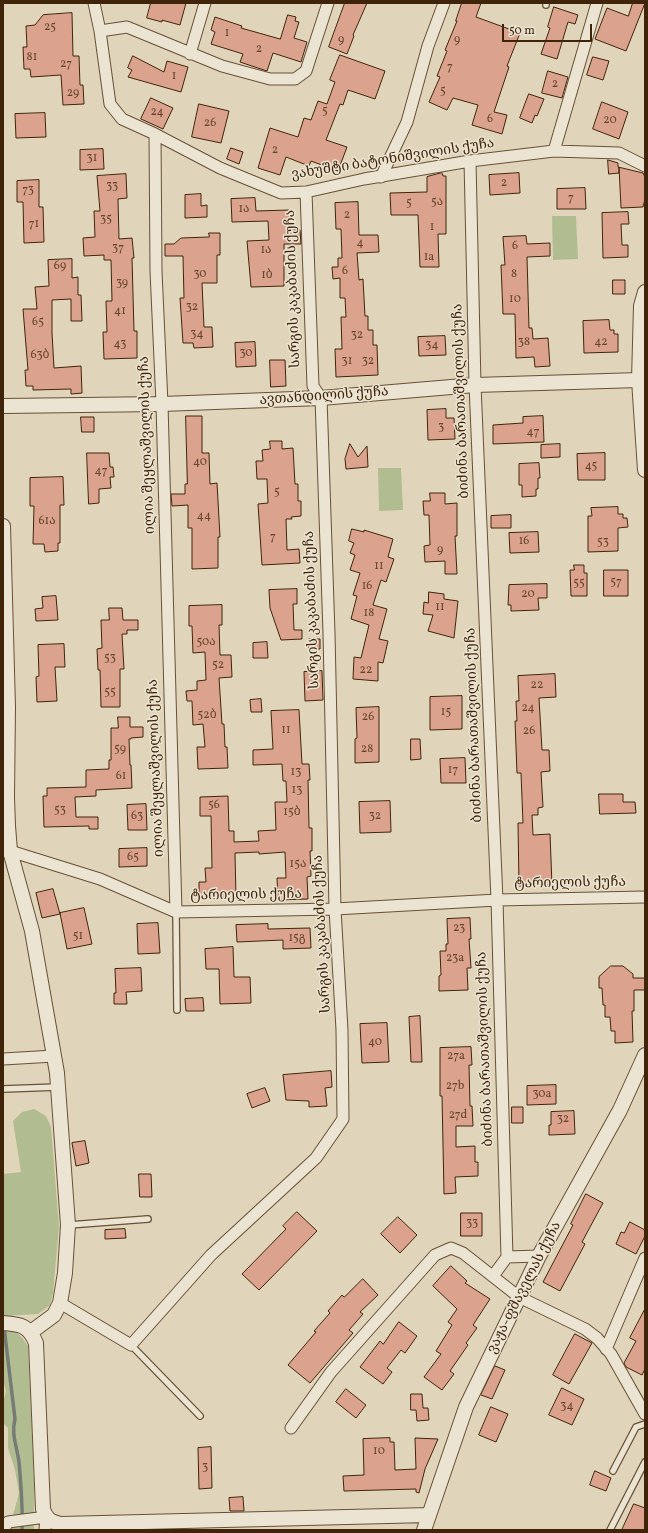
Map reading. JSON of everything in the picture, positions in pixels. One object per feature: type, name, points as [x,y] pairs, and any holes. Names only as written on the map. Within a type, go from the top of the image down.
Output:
[{"type":"street","points":[[94,3],[100,31],[110,104],[122,119],[155,134]]},
{"type":"street","points":[[190,54],[205,3]]},
{"type":"street","points":[[100,31],[127,27],[222,66],[270,79],[295,79],[306,71],[328,3]]},
{"type":"street","points":[[381,177],[407,122],[428,46],[444,3]]},
{"type":"street","points":[[554,151],[598,3]]},
{"type":"street","name":"ვახუშტი ბატონიშვილის ქუჩა","points":[[155,134],[220,168],[281,193],[306,192],[470,161],[554,151],[619,153],[645,166]]},
{"type":"street","name":"ილია შეყლაშვილის ქუჩა","points":[[155,134],[156,271],[162,404],[176,912]]},
{"type":"street","name":"ბიძინა ბარათაშვილის ქუჩა","points":[[470,161],[476,385],[497,900],[507,1257]]},
{"type":"street","name":"სარგის კაკაბაძის ქუჩა","points":[[132,1345],[211,1255],[316,1158],[343,1119],[342,1030],[335,909],[329,633],[321,398],[313,386],[306,192]]},
{"type":"street","points":[[645,292],[641,306],[645,470]]},
{"type":"street","name":"ავთანდილის ქუჩა","points":[[3,406],[162,404],[321,398],[476,385],[642,380]]},
{"type":"street","points":[[3,526],[8,708],[7,851],[32,931],[54,1056],[58,1087],[68,1225],[65,1273],[60,1303],[54,1315],[32,1332]]},
{"type":"street","name":"ტარიელის ქუჩა","points":[[7,851],[100,879],[176,912],[335,909],[497,900],[645,897]]},
{"type":"street","name":"ვაჟა-ფშაველას ქუჩა","points":[[424,1530],[466,1407],[539,1256],[620,1110],[645,1055]]},
{"type":"street","points":[[3,1059],[54,1056]]},
{"type":"street","points":[[291,1428],[331,1372],[435,1255],[451,1248],[463,1252],[519,1298],[585,1330],[597,1338],[611,1354],[645,1414]]},
{"type":"street","points":[[493,1276],[507,1257],[539,1256]]},
{"type":"street","points":[[606,1349],[645,1258]]},
{"type":"street","points":[[60,1303],[132,1345]]},
{"type":"street","points":[[7,1323],[22,1326],[32,1332],[38,1354],[43,1509],[42,1522]]},
{"type":"street","points":[[5,1523],[42,1522],[61,1524],[429,1515]]},
{"type":"lane","points":[[176,912],[177,1010]]},
{"type":"lane","points":[[3,1089],[58,1087]]},
{"type":"lane","points":[[68,1225],[148,1219]]},
{"type":"lane","points":[[132,1345],[200,1416]]},
{"type":"lane","points":[[613,1471],[636,1427],[645,1424]]},
{"type":"lane","points":[[610,1530],[645,1462]]},
{"type":"green space","points":[[552,216],[576,216],[578,259],[553,260]]},
{"type":"green space","points":[[378,468],[401,468],[403,510],[379,511]]},
{"type":"green space","points":[[34,1109],[46,1116],[51,1127],[59,1227],[53,1293],[50,1305],[38,1314],[3,1316],[3,1174],[21,1172],[13,1121],[22,1112]]},
{"type":"green space","points":[[3,1331],[18,1334],[28,1346],[34,1480],[34,1530],[9,1530],[19,1493],[15,1470],[8,1448],[8,1428],[3,1423],[3,1403],[6,1391],[3,1380]]},
{"type":"building","points":[[151,3],[186,3],[180,25],[147,18]]},
{"type":"building","points":[[345,3],[367,3],[353,35],[354,36],[347,54],[329,47]]},
{"type":"building","points":[[462,3],[481,3],[476,17],[520,33],[507,66],[509,67],[494,112],[507,115],[502,134],[472,125],[478,105],[453,98],[447,110],[429,102],[440,77],[437,76],[447,51],[445,50],[457,21]]},
{"type":"building","points":[[633,3],[645,3],[626,51],[595,39],[607,8],[628,16]]},
{"type":"building","points":[[554,7],[578,15],[575,24],[568,22],[557,59],[541,54],[550,28],[548,27]]},
{"type":"building","points":[[72,13],[73,56],[79,56],[80,85],[83,85],[84,104],[63,105],[61,75],[31,77],[30,69],[24,69],[23,47],[27,47],[26,26],[35,25],[43,15]]},
{"type":"building","points":[[288,15],[296,17],[295,21],[299,22],[294,38],[307,42],[301,62],[273,53],[267,71],[240,62],[243,54],[211,44],[215,32],[211,30],[215,17],[242,26],[241,28],[280,39]]},
{"type":"building","points":[[340,55],[385,71],[375,99],[348,90],[343,105],[340,104],[326,140],[347,147],[338,171],[311,161],[309,166],[286,157],[280,175],[258,168],[270,128],[298,137],[304,118],[311,120],[318,101],[327,104],[335,82],[330,80]]},
{"type":"building","points":[[133,56],[164,72],[167,61],[188,67],[181,92],[128,77],[132,70],[128,68]]},
{"type":"building","points":[[593,57],[609,61],[603,80],[587,75]]},
{"type":"building","points":[[548,71],[568,77],[562,98],[542,93]]},
{"type":"building","points":[[529,94],[544,99],[537,116],[535,115],[532,123],[520,118]]},
{"type":"building","points":[[151,98],[173,108],[163,129],[141,119]]},
{"type":"building","points":[[602,102],[628,112],[619,139],[593,129]]},
{"type":"building","points":[[199,104],[229,111],[221,143],[192,137]]},
{"type":"building","points":[[45,113],[46,137],[16,138],[15,114]]},
{"type":"building","points":[[231,148],[243,152],[239,164],[227,159]]},
{"type":"building","points":[[103,149],[104,169],[80,170],[80,150]]},
{"type":"building","points":[[608,160],[618,163],[619,173],[609,174]]},
{"type":"building","points":[[619,167],[643,173],[645,177],[645,199],[643,207],[621,208]]},
{"type":"building","points":[[442,173],[443,176],[446,176],[446,234],[438,234],[439,267],[420,267],[418,215],[391,215],[390,193],[427,192],[427,177]]},
{"type":"building","points":[[519,173],[520,193],[490,195],[489,175]]},
{"type":"building","points":[[126,174],[127,198],[118,199],[119,239],[132,238],[134,258],[132,258],[134,331],[137,331],[137,358],[104,359],[103,332],[107,332],[106,301],[112,301],[111,260],[104,260],[104,255],[84,256],[83,238],[95,237],[94,211],[100,211],[97,176]]},
{"type":"building","points":[[39,180],[39,207],[43,207],[44,242],[24,243],[23,202],[17,202],[17,181]]},
{"type":"building","points":[[585,188],[586,209],[557,209],[557,189]]},
{"type":"building","points":[[201,194],[201,206],[207,205],[207,217],[185,218],[185,195]]},
{"type":"building","points":[[255,198],[256,211],[289,210],[290,230],[300,230],[301,244],[284,244],[284,286],[251,287],[247,241],[269,240],[268,221],[232,222],[231,199]]},
{"type":"building","points":[[358,202],[359,235],[378,235],[379,252],[357,253],[359,280],[363,279],[365,316],[368,316],[368,330],[373,330],[373,345],[377,345],[378,375],[336,377],[335,349],[342,349],[341,317],[346,317],[345,298],[340,298],[340,278],[333,279],[332,267],[338,267],[338,258],[342,258],[341,229],[336,229],[335,203]]},
{"type":"building","points":[[628,212],[629,224],[621,224],[622,245],[628,245],[628,257],[603,258],[602,213]]},
{"type":"building","points":[[209,233],[220,233],[220,255],[217,255],[217,283],[202,283],[204,327],[212,327],[213,347],[194,348],[193,343],[183,343],[180,298],[184,298],[183,256],[165,256],[165,244],[174,244],[181,238],[209,237]]},
{"type":"building","points":[[526,236],[527,244],[550,243],[550,256],[527,257],[529,328],[532,328],[533,339],[548,338],[550,366],[535,367],[534,357],[516,358],[515,314],[503,314],[501,265],[505,265],[503,237]]},
{"type":"building","points":[[72,259],[72,278],[78,277],[78,295],[81,295],[82,321],[71,321],[71,299],[52,300],[54,368],[81,366],[82,393],[71,394],[71,389],[33,390],[33,386],[26,386],[25,370],[28,370],[23,309],[37,309],[35,287],[49,286],[48,260]]},
{"type":"building","points":[[613,280],[625,280],[625,294],[613,294]]},
{"type":"building","points":[[609,320],[610,330],[614,330],[614,334],[618,334],[618,352],[584,353],[583,321]]},
{"type":"building","points":[[445,336],[446,355],[419,356],[418,337]]},
{"type":"building","points":[[255,342],[256,366],[236,367],[235,343]]},
{"type":"building","points":[[270,360],[285,360],[286,386],[271,387]]},
{"type":"building","points":[[446,409],[446,418],[454,418],[455,439],[428,440],[427,410]]},
{"type":"building","points":[[186,416],[202,416],[202,453],[209,453],[210,484],[217,483],[220,537],[218,537],[218,568],[192,569],[192,528],[188,528],[188,505],[172,506],[171,494],[185,494],[185,484],[187,484]]},
{"type":"building","points":[[543,416],[544,442],[493,444],[493,425],[523,423],[523,417]]},
{"type":"building","points":[[81,417],[94,417],[94,432],[82,432]]},
{"type":"building","points":[[270,441],[282,441],[282,449],[293,448],[295,484],[298,484],[298,501],[301,501],[301,516],[286,519],[287,550],[299,549],[300,563],[262,565],[258,504],[268,503],[267,479],[257,479],[256,461],[263,461],[262,450],[270,449]]},
{"type":"building","points":[[350,444],[358,457],[367,446],[368,467],[346,469],[345,459]]},
{"type":"building","points":[[560,444],[560,457],[541,458],[541,445]]},
{"type":"building","points":[[87,453],[109,453],[110,467],[113,467],[114,477],[110,477],[111,488],[99,489],[99,503],[89,504]]},
{"type":"building","points":[[605,453],[605,480],[578,480],[577,454]]},
{"type":"building","points":[[539,463],[540,478],[538,478],[538,489],[536,489],[536,496],[522,497],[522,485],[519,485],[519,464]]},
{"type":"building","points":[[63,477],[64,505],[60,505],[60,543],[58,543],[58,551],[45,552],[44,544],[33,544],[34,506],[30,506],[30,478]]},
{"type":"building","points":[[430,493],[445,493],[445,504],[457,503],[457,536],[455,536],[457,574],[445,574],[445,561],[425,562],[424,546],[430,545],[429,515],[424,515],[423,501],[430,501]]},
{"type":"building","points":[[618,507],[618,514],[623,514],[623,518],[627,518],[628,527],[618,528],[618,551],[588,552],[588,516],[592,516],[591,508]]},
{"type":"building","points":[[511,515],[511,528],[491,528],[491,516]]},
{"type":"building","points":[[352,529],[364,532],[364,530],[393,539],[388,557],[394,559],[386,582],[381,580],[373,605],[387,609],[379,639],[388,641],[383,663],[378,662],[378,681],[353,679],[354,657],[361,658],[369,625],[351,619],[357,596],[353,595],[360,573],[350,570],[355,555],[350,553],[354,543],[349,541]]},
{"type":"building","points":[[538,532],[539,552],[510,553],[509,533]]},
{"type":"building","points":[[574,565],[584,565],[584,573],[587,573],[587,596],[571,596],[570,570],[574,570]]},
{"type":"building","points":[[604,570],[628,570],[628,596],[604,596]]},
{"type":"building","points":[[547,584],[547,598],[538,598],[539,610],[511,611],[511,605],[508,605],[509,585]]},
{"type":"building","points":[[297,589],[297,604],[293,604],[294,630],[302,630],[302,639],[281,640],[270,608],[269,590]]},
{"type":"building","points":[[429,592],[444,594],[444,599],[458,601],[454,638],[428,631],[433,615],[423,614],[424,602],[428,603]]},
{"type":"building","points":[[56,596],[58,620],[36,621],[35,609],[43,608],[42,597]]},
{"type":"building","points":[[222,605],[222,625],[219,625],[220,655],[231,655],[232,677],[219,678],[222,724],[224,724],[228,768],[198,769],[197,747],[205,747],[203,724],[193,725],[192,701],[187,701],[186,691],[197,690],[197,681],[206,680],[205,652],[193,653],[192,626],[189,626],[189,606]]},
{"type":"building","points":[[109,608],[122,608],[123,620],[138,620],[138,630],[127,630],[127,634],[122,634],[124,669],[120,669],[120,707],[101,707],[100,670],[98,670],[97,649],[102,648],[101,620],[109,620]]},
{"type":"building","points":[[309,639],[320,639],[320,649],[309,650]]},
{"type":"building","points":[[267,642],[268,658],[253,658],[253,643]]},
{"type":"building","points":[[64,644],[65,667],[55,667],[57,701],[37,702],[36,677],[39,676],[38,645]]},
{"type":"building","points":[[322,671],[323,700],[305,701],[304,672]]},
{"type":"building","points":[[555,674],[556,697],[539,698],[542,750],[549,750],[550,771],[541,772],[543,807],[538,808],[538,815],[532,815],[533,835],[550,834],[552,885],[519,886],[518,823],[523,823],[521,773],[517,773],[515,721],[517,721],[516,701],[519,701],[518,676]]},
{"type":"building","points":[[462,696],[462,729],[430,730],[430,697]]},
{"type":"building","points":[[261,699],[262,712],[251,712],[250,700]]},
{"type":"building","points":[[379,707],[379,762],[355,763],[355,739],[357,738],[356,708]]},
{"type":"building","points":[[299,710],[302,764],[309,764],[310,780],[308,780],[309,828],[312,828],[312,851],[310,851],[311,876],[307,877],[308,899],[278,900],[277,878],[286,878],[285,852],[259,854],[259,852],[235,853],[236,898],[199,898],[199,882],[206,882],[205,868],[212,868],[211,816],[200,816],[200,797],[228,796],[229,831],[234,831],[234,842],[259,841],[258,831],[276,830],[275,802],[287,802],[286,781],[283,781],[282,764],[253,765],[253,750],[273,749],[271,711]]},
{"type":"building","points":[[118,717],[130,717],[130,727],[143,727],[143,737],[129,739],[132,788],[96,790],[96,796],[75,797],[76,817],[98,817],[98,829],[89,829],[89,826],[44,827],[43,796],[47,796],[47,788],[86,787],[86,770],[109,769],[109,760],[111,760],[111,728],[118,728]]},
{"type":"building","points":[[411,739],[420,739],[421,759],[411,760]]},
{"type":"building","points":[[465,758],[466,783],[441,783],[440,759]]},
{"type":"building","points":[[599,794],[623,794],[623,802],[635,802],[636,813],[600,814]]},
{"type":"building","points":[[390,801],[391,832],[360,833],[359,802]]},
{"type":"building","points":[[146,804],[147,830],[128,830],[127,805]]},
{"type":"building","points":[[147,848],[147,866],[119,867],[119,849]]},
{"type":"building","points":[[53,889],[60,914],[42,918],[36,893]]},
{"type":"building","points":[[84,908],[92,944],[67,949],[60,913]]},
{"type":"building","points":[[470,918],[471,939],[469,939],[471,968],[467,968],[468,990],[439,991],[439,976],[441,975],[440,951],[446,951],[446,944],[448,944],[447,919]]},
{"type":"building","points":[[158,923],[160,953],[138,954],[137,924]]},
{"type":"building","points":[[268,924],[268,929],[310,928],[311,948],[283,949],[283,940],[237,942],[236,925]]},
{"type":"building","points":[[233,947],[234,977],[250,977],[251,1003],[220,1004],[219,969],[206,969],[205,949]]},
{"type":"building","points":[[611,966],[623,966],[633,974],[633,978],[645,978],[645,990],[634,990],[634,1011],[632,1011],[633,1042],[615,1043],[615,1031],[611,1031],[610,1017],[605,1017],[605,1005],[603,1005],[602,988],[599,988],[599,977]]},
{"type":"building","points":[[141,968],[142,991],[126,992],[127,1004],[114,1004],[114,993],[116,993],[115,969]]},
{"type":"building","points":[[203,998],[204,1011],[186,1011],[185,999]]},
{"type":"building","points":[[420,1016],[422,1062],[411,1062],[409,1017]]},
{"type":"building","points":[[387,1023],[389,1062],[362,1063],[360,1024]]},
{"type":"building","points":[[471,1047],[472,1065],[469,1065],[470,1106],[472,1106],[473,1126],[456,1126],[456,1147],[475,1146],[475,1162],[478,1162],[478,1176],[455,1177],[456,1193],[444,1194],[442,1096],[440,1096],[440,1048]]},
{"type":"building","points":[[331,1071],[332,1087],[325,1088],[327,1106],[309,1107],[309,1101],[286,1100],[283,1075]]},
{"type":"building","points":[[556,1085],[556,1104],[527,1105],[527,1086]]},
{"type":"building","points":[[265,1088],[270,1101],[252,1108],[247,1094]]},
{"type":"building","points":[[512,1107],[523,1107],[523,1123],[512,1123]]},
{"type":"building","points":[[574,1111],[575,1134],[549,1135],[551,1112]]},
{"type":"building","points":[[85,1141],[89,1163],[76,1166],[72,1143]]},
{"type":"building","points":[[139,1174],[151,1174],[152,1197],[140,1197]]},
{"type":"building","points":[[586,1194],[603,1203],[582,1242],[585,1244],[560,1291],[543,1282],[573,1225],[571,1224]]},
{"type":"building","points":[[297,1212],[317,1231],[259,1290],[242,1274],[286,1229],[283,1226]]},
{"type":"building","points":[[461,1213],[482,1213],[482,1236],[461,1236]]},
{"type":"building","points":[[398,1217],[417,1235],[400,1253],[381,1234]]},
{"type":"building","points":[[630,1222],[645,1230],[645,1236],[636,1254],[616,1244],[621,1232],[624,1233]]},
{"type":"building","points":[[125,1229],[126,1238],[105,1239],[105,1230]]},
{"type":"building","points":[[451,1266],[467,1281],[465,1283],[490,1299],[473,1325],[477,1328],[466,1343],[468,1345],[450,1371],[454,1374],[442,1390],[424,1377],[441,1354],[436,1351],[452,1325],[448,1322],[457,1309],[433,1286]]},
{"type":"building","points":[[363,1279],[378,1295],[360,1312],[363,1314],[349,1330],[353,1333],[310,1383],[288,1365],[316,1332],[314,1331],[330,1313],[328,1311],[342,1295],[344,1297]]},
{"type":"building","points":[[645,1309],[645,1369],[642,1375],[626,1367],[624,1363],[636,1341],[630,1338]]},
{"type":"building","points":[[399,1322],[417,1336],[405,1353],[401,1350],[387,1368],[392,1372],[383,1384],[360,1367],[380,1341],[383,1344]]},
{"type":"building","points":[[575,1334],[592,1343],[569,1384],[553,1375]]},
{"type":"building","points":[[495,1366],[505,1370],[492,1399],[481,1395]]},
{"type":"building","points":[[562,1388],[584,1399],[572,1425],[549,1415]]},
{"type":"building","points":[[346,1389],[366,1405],[356,1418],[336,1402]]},
{"type":"building","points":[[411,1394],[422,1394],[423,1408],[428,1408],[429,1420],[417,1421],[416,1410],[411,1410]]},
{"type":"building","points":[[491,1407],[508,1414],[496,1442],[479,1435]]},
{"type":"building","points":[[390,1438],[390,1442],[394,1442],[395,1470],[416,1469],[415,1438],[438,1439],[425,1469],[419,1493],[416,1492],[416,1489],[344,1491],[343,1476],[364,1475],[363,1439]]},
{"type":"building","points":[[211,1447],[212,1488],[199,1489],[198,1448]]},
{"type":"building","points":[[595,1471],[611,1478],[606,1491],[590,1485]]},
{"type":"building","points":[[243,1497],[244,1511],[230,1511],[229,1498]]},
{"type":"building","points":[[634,1504],[645,1508],[645,1530],[622,1530]]},
{"type":"waterway","points":[[4,1327],[15,1419],[14,1435],[19,1462],[22,1530]]}]
